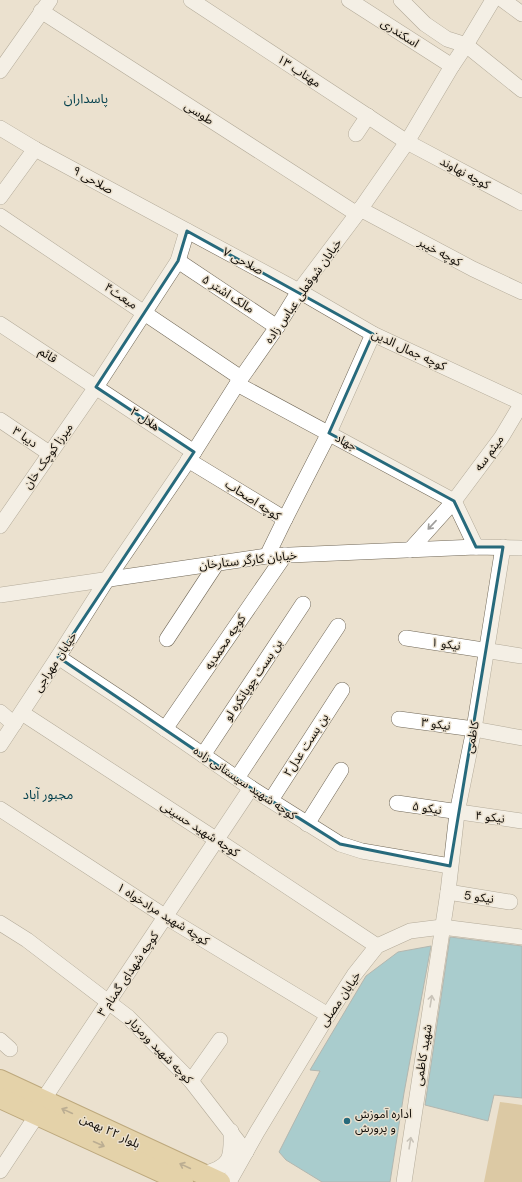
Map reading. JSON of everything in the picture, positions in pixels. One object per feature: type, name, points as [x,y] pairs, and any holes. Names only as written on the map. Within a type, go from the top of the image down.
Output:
[{"type":"main road","name":"بلوار ۲۲ بهمن","points":[[0,1080],[40,1108],[183,1182]]},
{"type":"main road","name":"بلوار ۲۲ بهمن","points":[[0,1098],[40,1108],[212,1178]]},
{"type":"street","name":"مهتاب ۱۳","points":[[191,0],[407,142]]},
{"type":"street","name":"اسکندری","points":[[349,0],[452,66]]},
{"type":"street","points":[[401,0],[425,24],[447,39],[466,45],[522,90]]},
{"type":"street","name":"خیابان شوقعلی عباس زاده","points":[[108,578],[300,291],[359,212],[407,142],[493,0]]},
{"type":"street","points":[[503,0],[522,14]]},
{"type":"street","points":[[0,71],[5,55],[46,6]]},
{"type":"street","name":"طوسی","points":[[46,6],[359,212]]},
{"type":"street","points":[[356,134],[368,116]]},
{"type":"street","name":"صلاحی ۹","points":[[0,128],[187,231]]},
{"type":"street","name":"کوچه نهاوند","points":[[407,142],[522,203]]},
{"type":"street","points":[[0,197],[35,148]]},
{"type":"street","name":"کوچه خیبر","points":[[359,212],[522,292]]},
{"type":"street","name":"مبعث۴","points":[[0,216],[145,312],[239,381]]},
{"type":"street","name":"میرزا کوچک خان","points":[[0,525],[96,387],[178,261],[187,231]]},
{"type":"street","name":"صلاحی ۷","points":[[187,231],[300,291]]},
{"type":"street","name":"مالک اشتر ۵","points":[[178,261],[278,326]]},
{"type":"street","name":"کوچه جمال الدین","points":[[300,291],[373,334],[522,403]]},
{"type":"street","name":"قائم","points":[[0,324],[96,387]]},
{"type":"street","points":[[285,519],[329,433],[373,334]]},
{"type":"street","name":"جهاد","points":[[239,381],[329,433],[454,501]]},
{"type":"street","name":"هلال ۲","points":[[96,387],[191,456]]},
{"type":"street","name":"میثم سه","points":[[410,550],[454,501],[501,438],[522,403]]},
{"type":"street","name":"دیبا ۳","points":[[0,420],[49,453]]},
{"type":"street","name":"کوچه اصحاب","points":[[191,456],[285,519],[267,556]]},
{"type":"street","points":[[454,501],[476,547]]},
{"type":"street","name":"خیابان کارگر ستارخان","points":[[0,595],[108,578],[267,556],[476,547],[522,548]]},
{"type":"street","name":"کاظمی","points":[[442,927],[448,892],[457,813],[474,729],[503,547]]},
{"type":"street","name":"کوچه محمدیه","points":[[166,729],[285,555]]},
{"type":"street","points":[[166,639],[217,563]]},
{"type":"street","name":"خیابان مهراجی","points":[[0,745],[108,578]]},
{"type":"street","name":"بن بست چوپانکره لو","points":[[203,755],[303,604]]},
{"type":"street","points":[[237,778],[338,626]]},
{"type":"street","name":"نیکو ۱","points":[[406,638],[522,656]]},
{"type":"street","name":"کوچه شهید سیستانی زاده","points":[[58,657],[251,788],[340,844],[362,851],[450,866]]},
{"type":"street","name":"بن بست عدل۲","points":[[271,800],[342,690]]},
{"type":"street","name":"کوچه شهید حسینی","points":[[0,712],[18,718],[217,840],[377,946]]},
{"type":"street","name":"نیکو ۳","points":[[398,719],[474,729],[522,738]]},
{"type":"street","points":[[307,824],[341,770]]},
{"type":"street","name":"۳ کوچه شهدای گمنام","points":[[0,1171],[251,788]]},
{"type":"street","name":"نیکو ۵","points":[[397,804],[457,813]]},
{"type":"street","name":"۱ کوچه شهید مرادخواه","points":[[0,809],[166,917],[328,1015]]},
{"type":"street","name":"نیکو ۴","points":[[457,813],[522,821]]},
{"type":"street","name":"نیکو 5","points":[[448,892],[510,902]]},
{"type":"street","name":"کوچه شهید ورمزیار","points":[[0,923],[26,940],[128,1017],[190,1081],[231,1131],[246,1152]]},
{"type":"street","name":"خیابان مصلی","points":[[229,1182],[257,1132],[328,1015],[354,975],[377,946],[410,931],[442,927],[522,937]]},
{"type":"street","name":"شهید کاظمی","points":[[404,1182],[442,927]]},
{"type":"street","points":[[190,1081],[220,1040]]},
{"type":"street","points":[[212,1178],[217,1170],[226,1164],[232,1151],[231,1131]]},
{"type":"highlighted area","points":[[187,231],[373,334],[329,433],[454,501],[476,547],[503,547],[450,866],[340,844],[251,788],[58,657],[194,452],[96,387],[178,261]]},
{"type":"shaded area","points":[[500,1102],[522,1105],[522,1182],[484,1182]]},
{"type":"building","points":[[450,937],[522,946],[522,1098],[494,1095],[488,1121],[425,1105]]},
{"type":"building","points":[[431,946],[404,1093],[390,1182],[322,1182],[286,1160],[279,1152],[320,1071],[310,1070],[366,976],[398,952]]},
{"type":"place","name":"اداره آموزش و پرورش","points":[[347,1121]]},
{"type":"district","name":"پاسداران","points":[[86,98]]},
{"type":"district","name":"مجبور آباد","points":[[48,794]]}]
